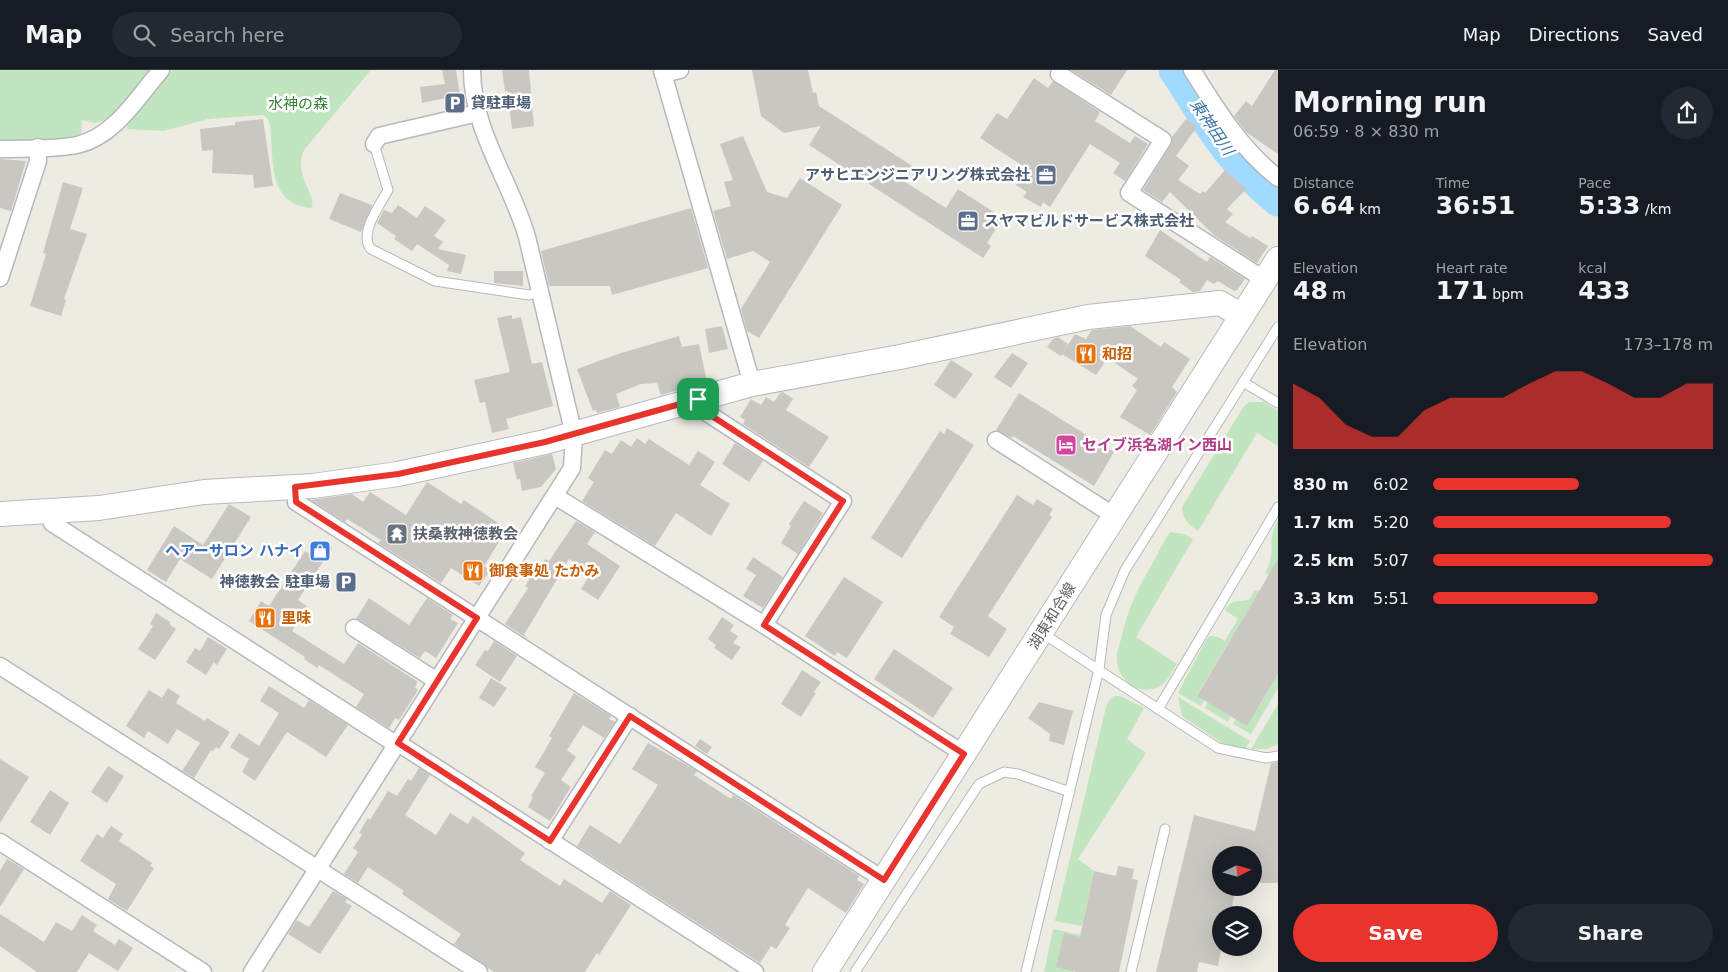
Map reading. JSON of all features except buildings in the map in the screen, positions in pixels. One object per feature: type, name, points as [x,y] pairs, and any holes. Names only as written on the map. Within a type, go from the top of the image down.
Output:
[{"type":"street","points":[[0,149],[77,145],[93,140],[107,131],[161,70]]},
{"type":"street","points":[[252,972],[572,468],[574,435],[540,292],[523,225],[485,138],[478,113],[472,70]]},
{"type":"street","points":[[680,70],[663,72],[752,384]]},
{"type":"street","points":[[1192,70],[1230,128],[1248,150],[1278,178]]},
{"type":"street","points":[[1059,74],[1163,140],[1129,193],[1265,280]]},
{"type":"street","points":[[374,144],[379,136],[478,113]]},
{"type":"street","points":[[0,278],[38,162],[38,147]]},
{"type":"street","name":"湖東和合線","points":[[825,972],[1278,259]]},
{"type":"street","points":[[0,514],[98,508],[204,492],[295,487],[398,474],[574,435],[752,384],[900,357],[1104,315],[1220,303],[1242,316]]},
{"type":"street","points":[[698,399],[701,409],[843,501],[764,625]]},
{"type":"street","points":[[996,440],[1116,516]]},
{"type":"street","points":[[295,487],[296,502],[884,880]]},
{"type":"street","points":[[555,496],[764,625],[964,754]]},
{"type":"street","points":[[52,512],[52,523],[754,972]]},
{"type":"street","points":[[354,628],[437,681]]},
{"type":"street","points":[[0,666],[479,972]]},
{"type":"street","points":[[550,841],[630,716]]},
{"type":"street","points":[[0,842],[203,972]]},
{"type":"lane","points":[[374,144],[388,190],[367,232],[367,244],[371,249],[435,281],[529,295],[540,292]]},
{"type":"lane","points":[[1026,972],[1099,669],[1106,615],[1126,570],[1278,327]]},
{"type":"lane","points":[[1243,382],[1278,403]]},
{"type":"lane","points":[[1158,708],[1278,507]]},
{"type":"lane","points":[[1042,632],[1218,748],[1266,758],[1278,756]]},
{"type":"lane","points":[[855,972],[979,784],[1004,772],[1018,774],[1070,792]]},
{"type":"lane","points":[[1131,972],[1165,829]]},
{"type":"green space","points":[[0,70],[151,70],[108,119],[94,123],[82,120],[81,135],[59,139],[0,141]]},
{"type":"green space","name":"水神の森","points":[[172,70],[371,70],[304,150],[301,168],[312,198],[311,208],[297,205],[287,198],[280,189],[273,165],[270,126],[268,119],[263,115],[208,119],[164,131],[127,129],[128,121]]},
{"type":"green space","points":[[1249,402],[1265,402],[1278,411],[1278,446],[1257,433],[1198,531],[1187,521],[1182,507],[1244,406]]},
{"type":"green space","points":[[1278,521],[1278,559],[1269,575],[1265,573],[1271,559],[1272,535]]},
{"type":"green space","points":[[1170,532],[1185,534],[1193,539],[1136,637],[1177,664],[1164,683],[1158,687],[1144,690],[1131,685],[1121,675],[1118,668],[1117,653],[1135,597]]},
{"type":"green space","points":[[1255,590],[1259,591],[1197,695],[1204,700],[1201,706],[1178,693],[1206,640],[1210,636],[1218,637],[1225,641],[1238,619],[1225,610],[1230,604],[1249,600]]},
{"type":"green space","points":[[1278,674],[1278,688],[1251,734],[1233,724],[1236,719],[1247,726]]},
{"type":"green space","points":[[1114,696],[1120,696],[1144,708],[1127,739],[1146,753],[1078,859],[1094,871],[1082,926],[1055,921],[1106,707]]},
{"type":"green space","points":[[1178,697],[1250,741],[1245,749],[1222,743],[1182,716]]},
{"type":"green space","points":[[1208,702],[1231,716],[1228,722],[1205,708]]},
{"type":"green space","points":[[1278,704],[1278,744],[1267,749],[1251,749]]},
{"type":"green space","points":[[1053,929],[1081,935],[1073,972],[1044,972]]},
{"type":"waterway","name":"東神田川","points":[[1174,70],[1232,156],[1260,186],[1278,201]]},
{"type":"place","name":"貸駐車場","points":[[455,103]]},
{"type":"place","name":"アサヒエンジニアリング株式会社","points":[[1046,175]]},
{"type":"place","name":"スヤマビルドサービス株式会社","points":[[968,221]]},
{"type":"place","name":"和招","points":[[1086,354]]},
{"type":"place","name":"セイブ浜名湖イン西山","points":[[1066,445]]},
{"type":"place","name":"扶桑教神徳教会","points":[[397,534]]},
{"type":"place","name":"ヘアーサロン ハナイ","points":[[320,551]]},
{"type":"place","name":"御食事処 たかみ","points":[[473,571]]},
{"type":"place","name":"神徳教会 駐車場","points":[[346,582]]},
{"type":"place","name":"里味","points":[[265,618]]},
{"type":"route","points":[[698,399],[701,409],[843,501],[764,625],[964,754],[884,880],[630,716],[550,841],[398,743],[477,618],[296,502],[295,487],[342,483],[398,474],[545,442],[698,399]]}]
